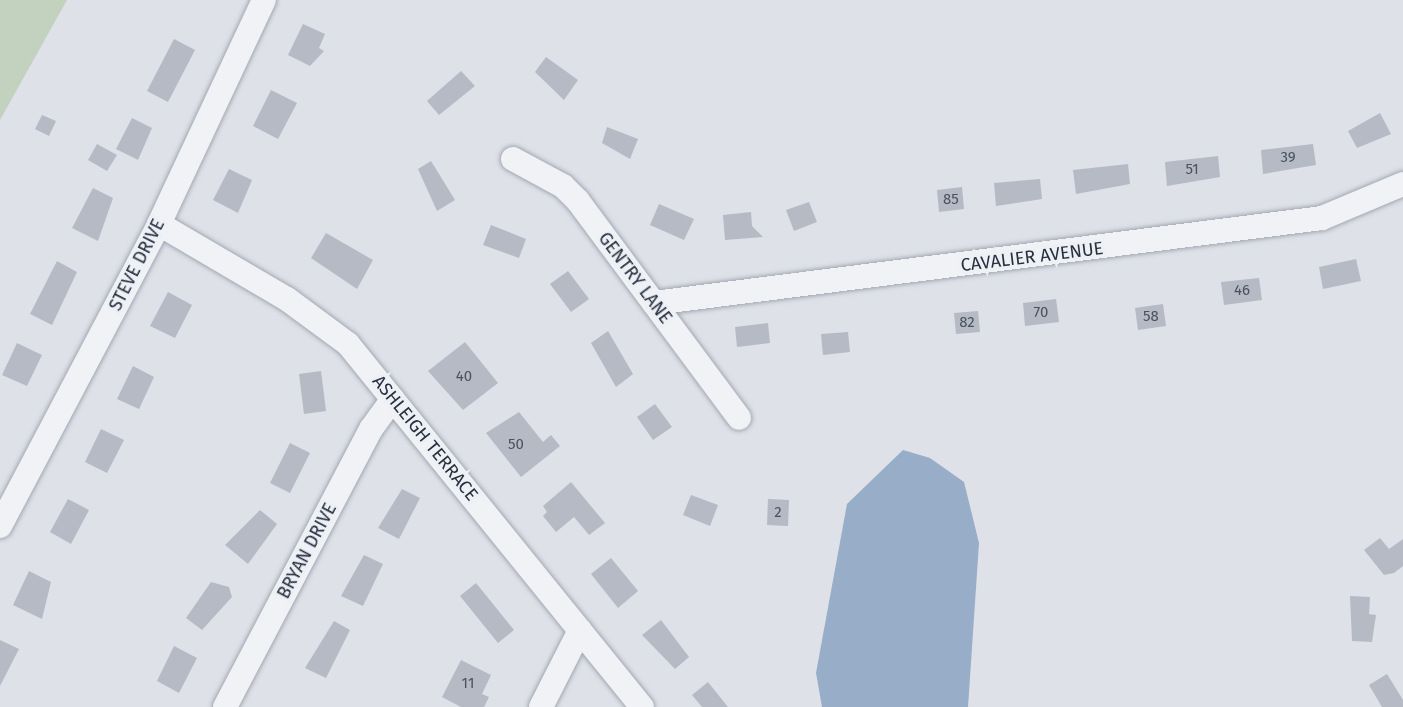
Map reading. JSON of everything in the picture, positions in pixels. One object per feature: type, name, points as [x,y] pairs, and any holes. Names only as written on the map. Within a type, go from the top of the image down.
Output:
[{"type":"street","name":"STEVE DRIVE","points":[[0,526],[159,224],[264,0]]},
{"type":"street","name":"GENTRY LANE","points":[[513,159],[570,194],[739,418]]},
{"type":"street","name":"CAVALIER AVENUE","points":[[654,303],[1322,218],[1403,184]]},
{"type":"street","name":"ASHLEIGH TERRACE","points":[[159,224],[329,326],[393,399],[642,707]]},
{"type":"street","name":"BRYAN DRIVE","points":[[225,707],[371,429],[393,399]]},
{"type":"street","points":[[541,707],[580,630]]},
{"type":"green space","points":[[0,0],[67,0],[0,120]]},
{"type":"water","points":[[903,450],[930,458],[964,482],[979,543],[968,707],[822,707],[816,673],[847,504]]},
{"type":"building","points":[[303,24],[325,34],[319,48],[324,51],[310,66],[288,55]]},
{"type":"building","points":[[174,39],[195,50],[168,102],[147,91]]},
{"type":"building","points":[[546,57],[578,80],[564,100],[535,72]]},
{"type":"building","points":[[461,71],[475,86],[439,115],[427,101]]},
{"type":"building","points":[[271,90],[297,103],[278,139],[253,126]]},
{"type":"building","points":[[1380,113],[1391,134],[1357,148],[1348,131]]},
{"type":"building","points":[[42,115],[56,121],[49,136],[35,129]]},
{"type":"building","points":[[132,118],[152,128],[138,160],[116,149]]},
{"type":"building","points":[[607,127],[638,139],[630,159],[602,143]]},
{"type":"building","points":[[97,144],[117,155],[107,171],[88,160]]},
{"type":"building","points":[[1313,144],[1316,165],[1263,174],[1261,150]]},
{"type":"building","points":[[1218,156],[1220,177],[1167,186],[1165,162]]},
{"type":"building","points":[[431,161],[455,200],[437,211],[418,169]]},
{"type":"building","points":[[1128,164],[1130,184],[1076,194],[1073,170]]},
{"type":"building","points":[[229,169],[252,180],[238,213],[213,200]]},
{"type":"building","points":[[1040,179],[1042,199],[996,206],[994,183]]},
{"type":"building","points":[[962,187],[964,209],[939,212],[937,190]]},
{"type":"building","points":[[93,188],[113,198],[98,241],[72,228]]},
{"type":"building","points":[[809,202],[817,222],[794,231],[786,210]]},
{"type":"building","points":[[659,204],[694,219],[684,240],[650,225]]},
{"type":"building","points":[[751,212],[752,226],[763,237],[725,240],[723,215]]},
{"type":"building","points":[[491,225],[526,239],[519,258],[483,245]]},
{"type":"building","points":[[326,233],[373,260],[357,289],[311,258]]},
{"type":"building","points":[[1356,259],[1361,281],[1323,289],[1319,267]]},
{"type":"building","points":[[57,261],[77,272],[52,325],[30,314]]},
{"type":"building","points":[[568,271],[589,299],[571,312],[550,284]]},
{"type":"building","points":[[1259,278],[1262,300],[1224,305],[1221,282]]},
{"type":"building","points":[[168,292],[192,305],[175,338],[150,326]]},
{"type":"building","points":[[1056,299],[1059,322],[1025,326],[1023,303]]},
{"type":"building","points":[[1163,304],[1166,326],[1138,330],[1135,308]]},
{"type":"building","points":[[978,311],[980,332],[956,334],[954,313]]},
{"type":"building","points":[[768,323],[770,343],[737,347],[735,327]]},
{"type":"building","points":[[608,331],[633,374],[616,387],[591,343]]},
{"type":"building","points":[[848,332],[850,352],[823,355],[821,334]]},
{"type":"building","points":[[465,342],[498,383],[463,410],[428,371]]},
{"type":"building","points":[[17,343],[42,355],[27,386],[2,375]]},
{"type":"building","points":[[133,366],[154,377],[139,409],[117,399]]},
{"type":"building","points":[[321,371],[326,411],[304,414],[299,374]]},
{"type":"building","points":[[655,404],[672,427],[653,440],[637,417]]},
{"type":"building","points":[[519,412],[543,442],[551,435],[560,446],[521,477],[486,433]]},
{"type":"building","points":[[101,429],[124,440],[107,473],[85,462]]},
{"type":"building","points":[[290,443],[310,453],[290,493],[270,483]]},
{"type":"building","points":[[571,482],[605,523],[589,535],[574,517],[556,532],[543,516],[547,512],[543,506]]},
{"type":"building","points":[[402,489],[420,498],[399,539],[378,528]]},
{"type":"building","points":[[691,495],[718,505],[710,526],[683,515]]},
{"type":"building","points":[[68,499],[89,510],[71,544],[50,532]]},
{"type":"building","points":[[768,499],[789,500],[788,526],[767,525]]},
{"type":"building","points":[[260,510],[277,524],[248,564],[225,545]]},
{"type":"building","points":[[1380,538],[1389,549],[1403,539],[1403,566],[1394,573],[1384,575],[1364,550]]},
{"type":"building","points":[[364,555],[383,564],[363,606],[341,596]]},
{"type":"building","points":[[611,558],[638,591],[618,608],[591,574]]},
{"type":"building","points":[[29,571],[51,582],[42,619],[13,605]]},
{"type":"building","points":[[211,582],[229,587],[232,597],[202,630],[186,618]]},
{"type":"building","points":[[476,583],[514,630],[498,643],[460,596]]},
{"type":"building","points":[[1350,596],[1370,597],[1369,614],[1376,615],[1372,642],[1352,641]]},
{"type":"building","points":[[661,620],[689,657],[675,669],[642,635]]},
{"type":"building","points":[[334,621],[350,630],[326,678],[305,668]]},
{"type":"building","points":[[0,640],[19,649],[0,686]]},
{"type":"building","points":[[174,646],[197,658],[179,693],[157,681]]},
{"type":"building","points":[[461,660],[491,675],[482,694],[489,697],[484,707],[461,707],[442,697]]},
{"type":"building","points":[[1387,674],[1403,700],[1403,707],[1382,707],[1369,685]]},
{"type":"building","points":[[708,682],[728,707],[702,707],[692,695]]}]
